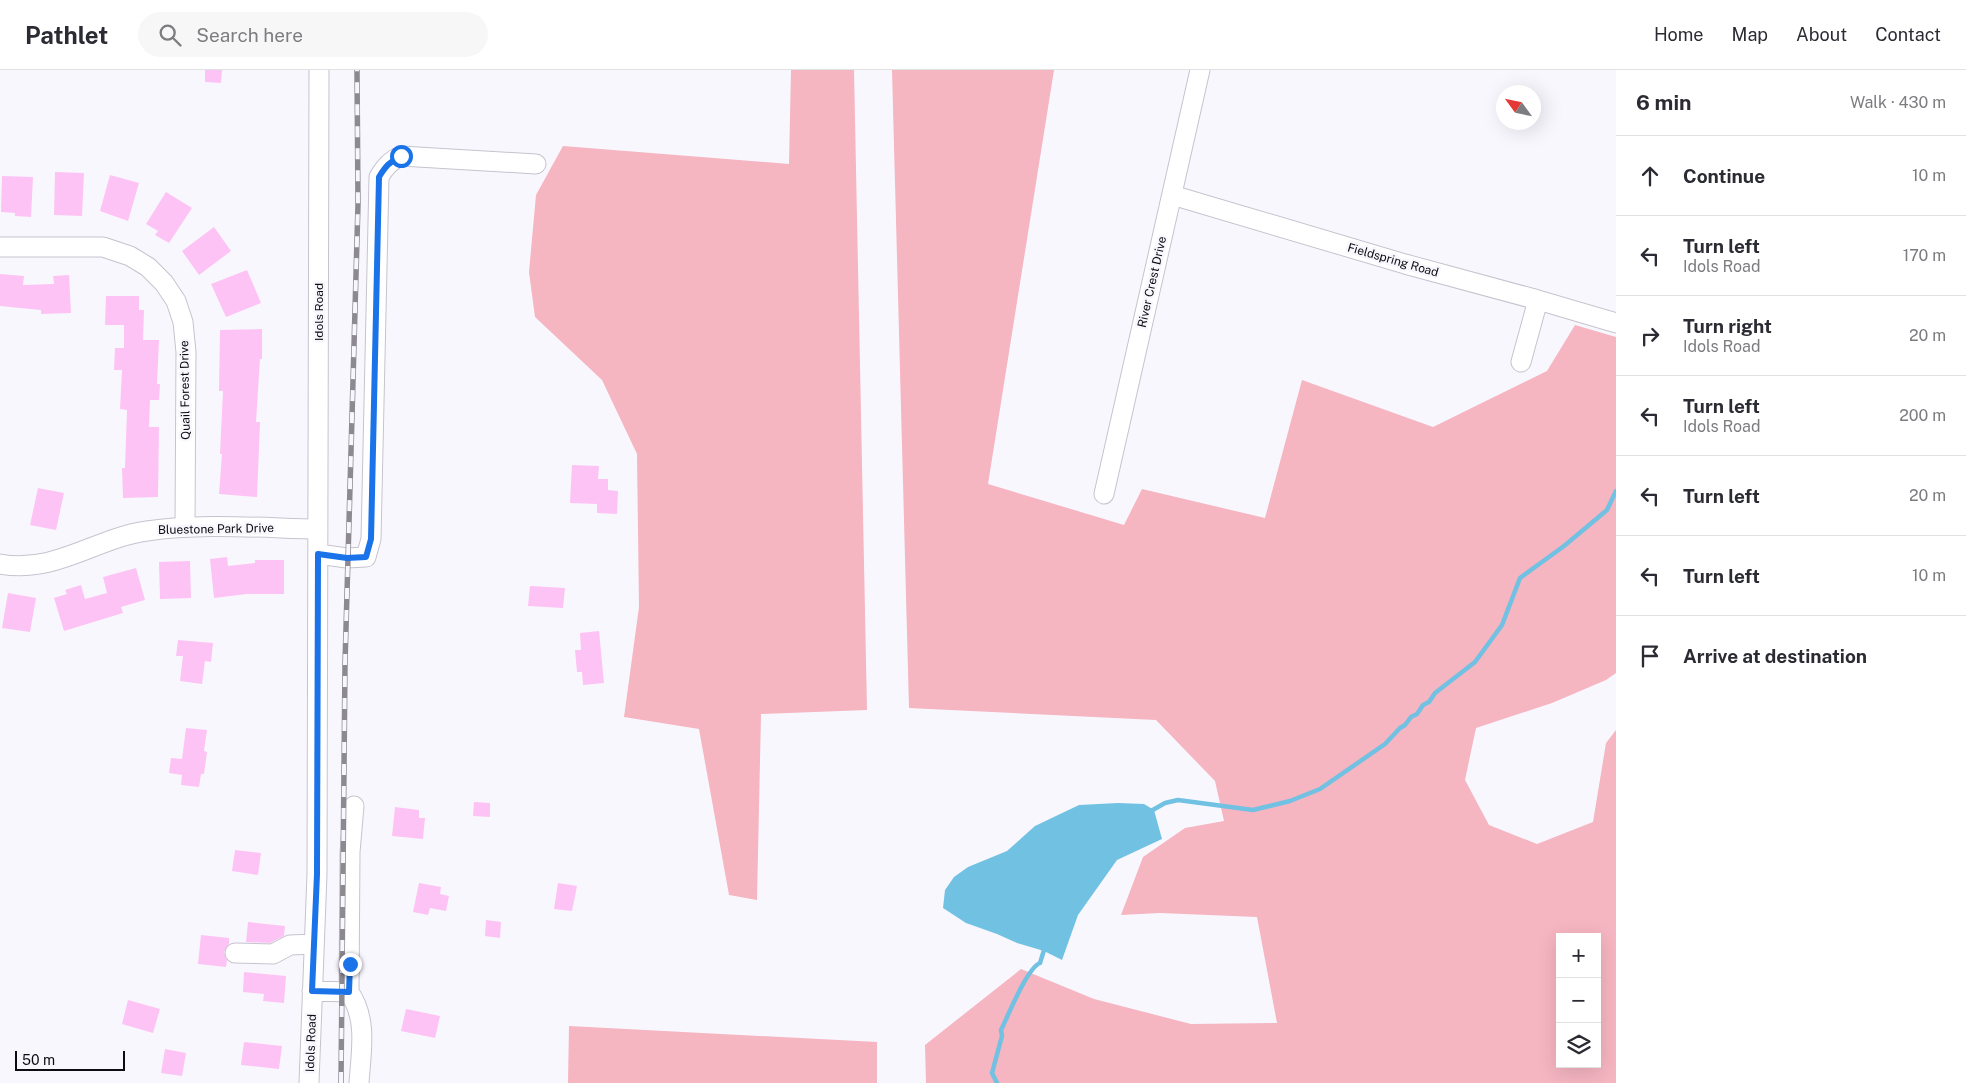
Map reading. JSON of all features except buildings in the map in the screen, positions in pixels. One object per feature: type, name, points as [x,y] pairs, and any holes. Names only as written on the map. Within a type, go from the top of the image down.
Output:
[{"type":"street","name":"Idols Road","points":[[309,1083],[317,874],[319,70]]},
{"type":"street","name":"River Crest Drive","points":[[1104,494],[1200,70]]},
{"type":"street","points":[[318,554],[347,558],[366,557],[371,539],[379,177],[392,160],[401,156],[536,164]]},
{"type":"street","name":"Fieldspring Road","points":[[1172,195],[1405,264],[1616,323]]},
{"type":"street","name":"Quail Forest Drive","points":[[0,247],[103,248],[130,256],[148,267],[164,283],[176,301],[183,322],[186,352],[185,527]]},
{"type":"street","points":[[1521,362],[1538,300]]},
{"type":"street","name":"Bluestone Park Drive","points":[[0,564],[32,566],[55,561],[82,552],[113,538],[146,531],[185,527],[318,529]]},
{"type":"street","points":[[354,806],[350,852],[349,992],[356,1001],[361,1016],[362,1036],[359,1083]]},
{"type":"street","points":[[235,953],[273,954],[290,945],[314,944]]},
{"type":"street","points":[[312,991],[349,992]]},
{"type":"shaded area","points":[[791,70],[854,70],[867,710],[761,714],[757,900],[729,895],[699,729],[624,717],[639,607],[637,454],[602,380],[535,317],[529,272],[536,195],[563,146],[789,164]]},
{"type":"shaded area","points":[[892,70],[1054,70],[988,484],[1124,525],[1142,489],[1265,518],[1302,380],[1433,427],[1547,371],[1575,325],[1616,337],[1616,673],[1606,680],[1552,703],[1476,728],[1465,780],[1489,825],[1537,844],[1593,822],[1606,743],[1616,730],[1616,1083],[926,1083],[925,1045],[1021,969],[1094,999],[1191,1024],[1277,1023],[1257,917],[1160,913],[1121,915],[1143,857],[1185,828],[1224,821],[1215,781],[1156,720],[909,708]]},
{"type":"shaded area","points":[[569,1026],[877,1042],[877,1083],[568,1083]]},
{"type":"water","points":[[1144,804],[1154,810],[1162,839],[1117,860],[1078,915],[1062,960],[1044,951],[1017,943],[966,923],[943,908],[945,890],[954,877],[968,867],[1007,851],[1035,826],[1079,805]]},
{"type":"waterway","points":[[1151,811],[1165,803],[1178,800],[1253,810],[1290,801],[1320,789],[1385,744],[1411,717],[1417,714],[1423,705],[1429,702],[1435,693],[1475,662],[1502,625],[1520,578],[1564,546],[1607,510],[1616,491]]},
{"type":"waterway","points":[[997,1083],[992,1073],[1002,1036],[1001,1030],[1029,974],[1040,963],[1045,947]]},
{"type":"railway","points":[[341,1083],[345,664],[358,204],[357,70]]},
{"type":"route","points":[[350,964],[349,992],[312,991],[317,874],[318,554],[347,558],[366,557],[371,539],[379,177],[392,160],[401,156]]}]
